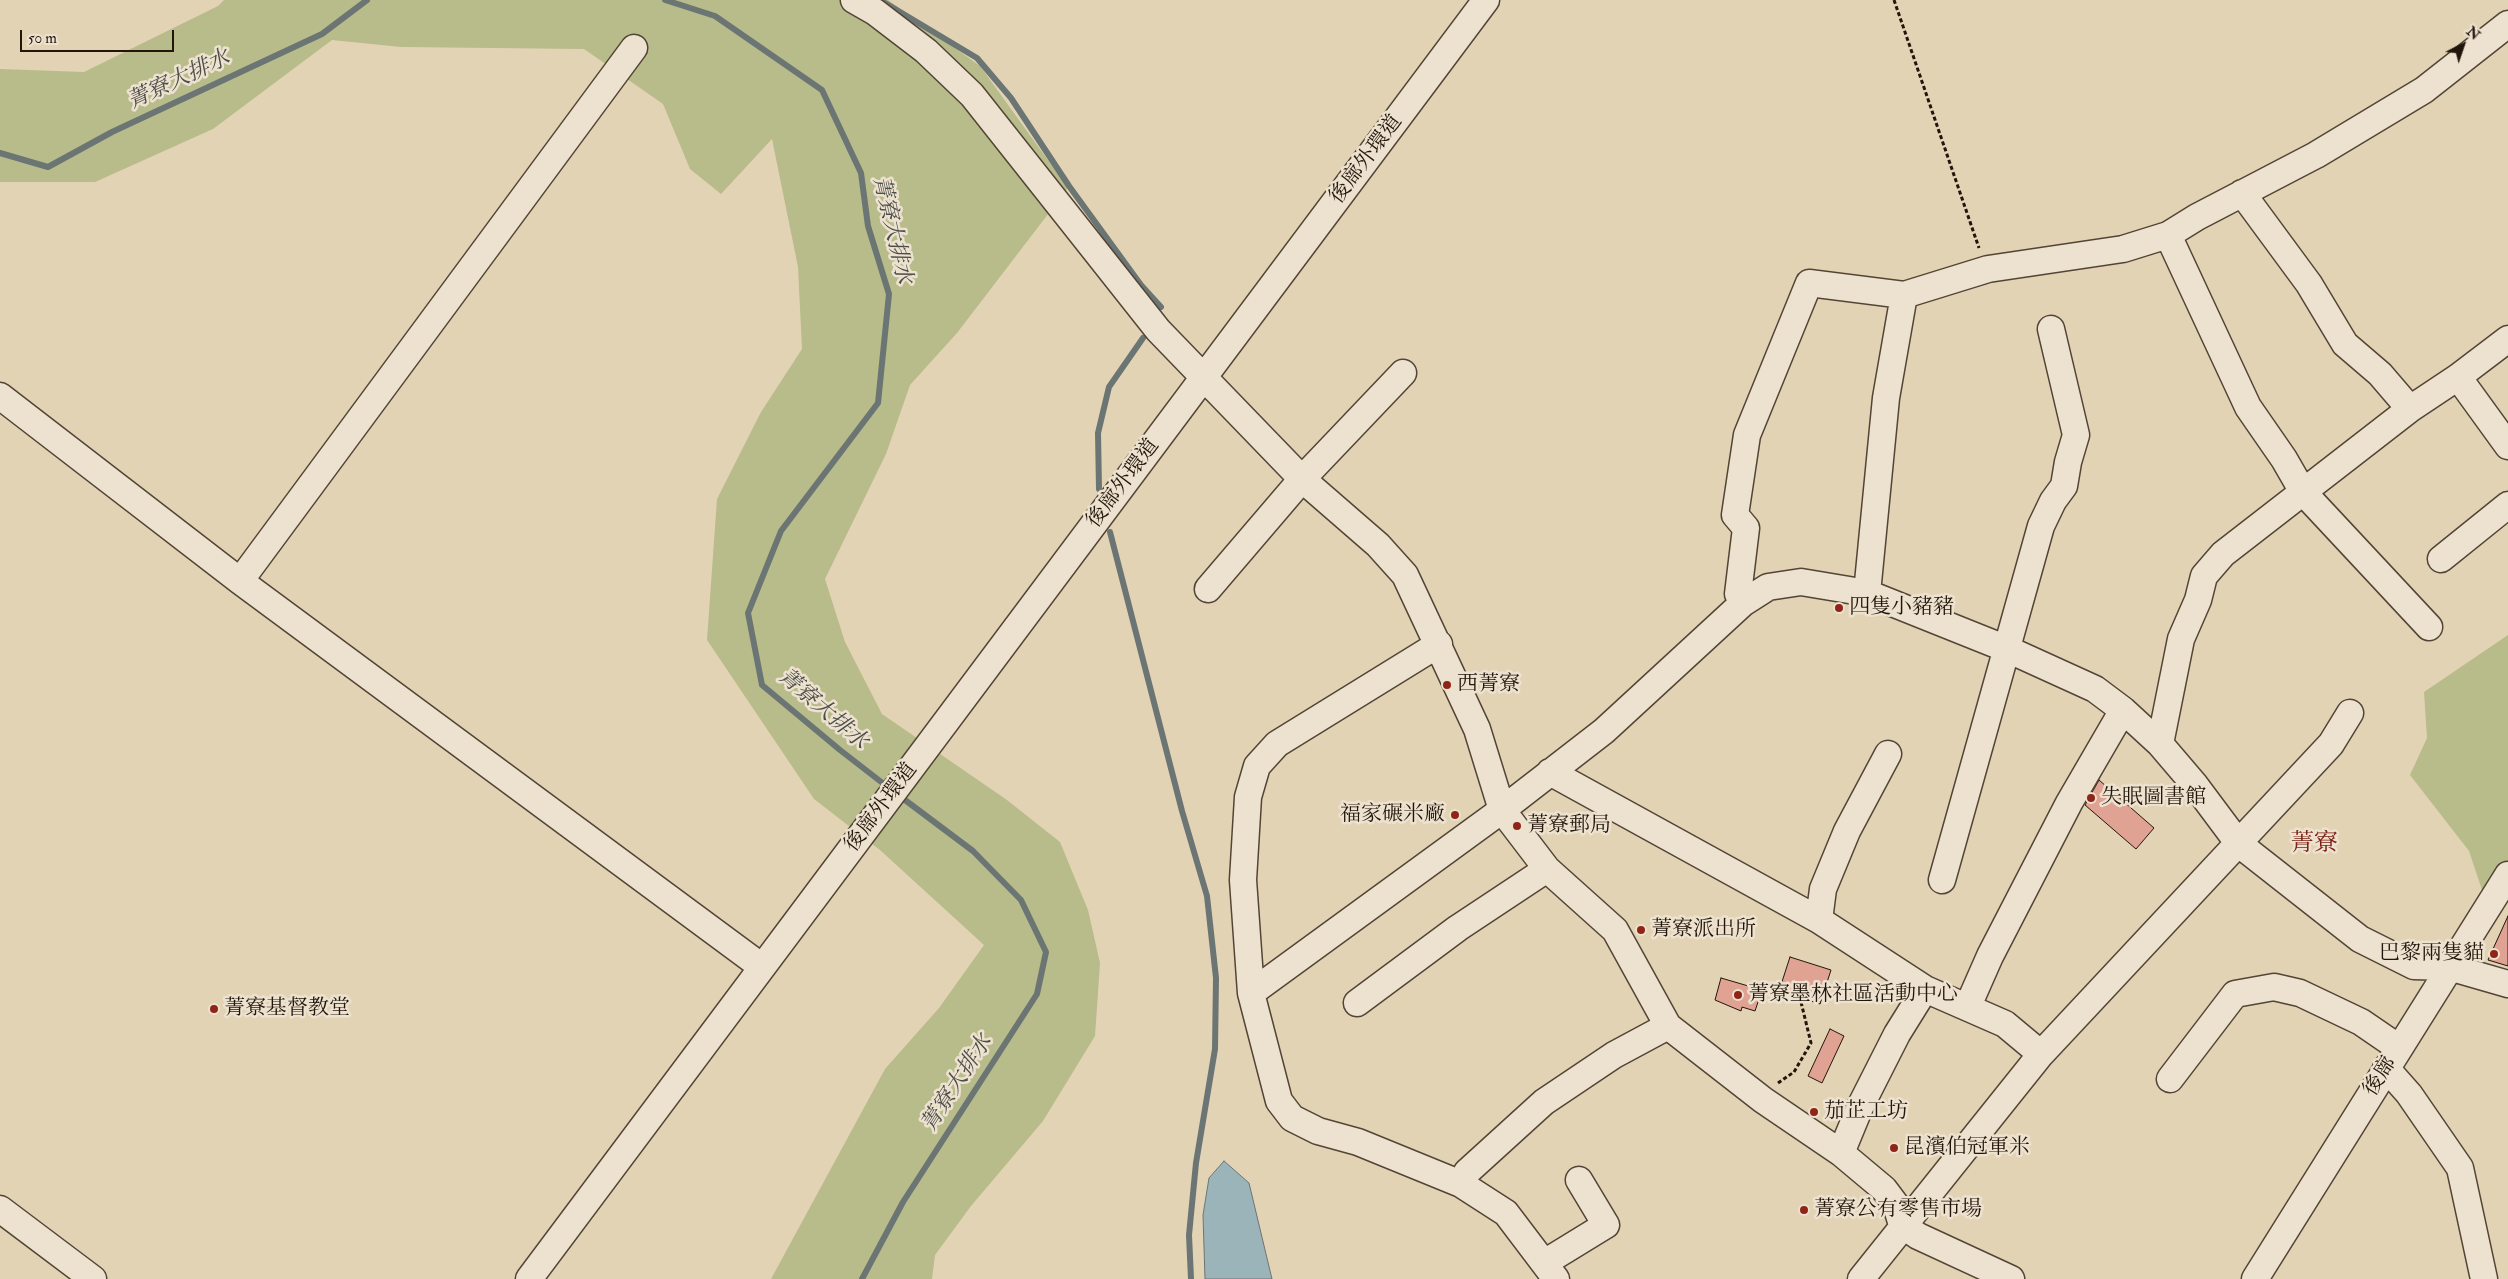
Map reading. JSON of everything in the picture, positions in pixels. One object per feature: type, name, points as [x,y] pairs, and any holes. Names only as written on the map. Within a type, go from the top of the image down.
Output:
[{"type":"street","points":[[854,0],[875,12],[926,51],[972,95],[1158,330],[1203,379],[1302,479],[1378,545],[1405,575],[1439,644],[1477,729],[1502,810],[1547,869],[1616,930],[1668,1026],[1763,1100],[1840,1153],[1884,1188],[1896,1205],[1902,1225],[1918,1236],[2011,1279]]},
{"type":"street","name":"後廍外環道","points":[[530,1279],[1486,0]]},
{"type":"street","points":[[1743,603],[1738,594],[1746,528],[1735,515],[1746,435],[1809,283],[1904,295],[1988,269],[2123,249],[2168,236],[2197,217],[2316,155],[2424,90],[2508,24]]},
{"type":"street","points":[[240,581],[634,48]]},
{"type":"street","points":[[2242,193],[2309,284],[2345,344],[2380,374],[2410,409]]},
{"type":"street","points":[[2168,236],[2248,407],[2284,459],[2303,492],[2429,627]]},
{"type":"street","points":[[1867,593],[1886,398],[1904,295]]},
{"type":"street","points":[[1942,880],[2041,526],[2053,501],[2064,486],[2068,462],[2076,435],[2051,329]]},
{"type":"street","points":[[2160,744],[2181,638],[2198,600],[2204,576],[2222,554],[2410,409],[2458,377],[2508,339]]},
{"type":"street","points":[[1208,589],[1302,479],[1403,373]]},
{"type":"street","points":[[2458,377],[2508,446]]},
{"type":"street","points":[[0,396],[240,581],[762,967]]},
{"type":"street","points":[[2441,559],[2508,505]]},
{"type":"street","points":[[1251,993],[1502,810],[1631,708],[1743,603],[1768,587],[1801,582],[1867,593],[2007,649],[2095,689],[2123,710],[2160,744],[2195,785],[2239,844],[2360,939],[2414,966],[2449,967],[2508,984]]},
{"type":"street","points":[[1439,644],[1277,744],[1256,766],[1248,797],[1243,880],[1251,993],[1279,1101],[1292,1118],[1318,1131],[1375,1148],[1461,1184],[1506,1213],[1550,1271],[1606,1224],[1579,1180]]},
{"type":"street","points":[[1968,1006],[1990,956],[2069,803],[2123,710]]},
{"type":"street","points":[[1861,1279],[1902,1225],[2041,1054],[2331,744],[2350,713]]},
{"type":"street","points":[[1819,920],[1823,888],[1847,831],[1888,754]]},
{"type":"street","points":[[1550,772],[1819,920],[1925,988],[2005,1024],[2041,1054]]},
{"type":"street","points":[[1357,1003],[1458,928],[1547,869]]},
{"type":"street","name":"後廍","points":[[2255,1279],[2508,875]]},
{"type":"street","points":[[2170,1079],[2236,994],[2274,987],[2300,993],[2361,1022],[2392,1058],[2409,1094],[2460,1168],[2484,1279]]},
{"type":"street","points":[[1840,1153],[1860,1107],[1897,1034],[1925,988]]},
{"type":"street","points":[[1461,1184],[1468,1172],[1544,1102],[1614,1055],[1668,1026]]},
{"type":"street","points":[[0,1209],[93,1279]]},
{"type":"path","points":[[1894,0],[1988,269]]},
{"type":"path","points":[[1763,1100],[1771,1088],[1794,1072],[1811,1043],[1800,998]]},
{"type":"green space","points":[[224,0],[888,0],[980,66],[1068,188],[957,333],[910,385],[886,454],[825,579],[845,642],[882,714],[1007,800],[1060,842],[1088,910],[1100,963],[1095,1036],[1043,1121],[971,1206],[935,1255],[932,1279],[771,1279],[885,1069],[939,1008],[984,945],[880,850],[814,799],[707,640],[717,499],[761,412],[802,349],[798,267],[772,139],[721,194],[690,169],[663,104],[584,49],[401,47],[332,40],[213,129],[95,182],[0,182],[0,69],[84,72],[218,6]]},
{"type":"green space","points":[[2508,635],[2508,872],[2485,899],[2469,851],[2410,775],[2427,738],[2424,692]]},
{"type":"water","points":[[1224,1161],[1249,1183],[1272,1279],[1205,1279],[1203,1215],[1209,1178]]},
{"type":"building","points":[[2099,780],[2154,828],[2136,849],[2085,805]]},
{"type":"building","points":[[2508,916],[2508,966],[2488,960]]},
{"type":"building","points":[[1790,957],[1831,970],[1820,1004],[1779,991]]},
{"type":"building","name":"菁寮墨林社區活動中心","points":[[1721,978],[1762,990],[1755,1011],[1742,1007],[1741,1011],[1715,1000]]},
{"type":"building","points":[[1830,1029],[1844,1036],[1822,1083],[1808,1076]]},
{"type":"waterway","name":"菁寮大排水","points":[[0,153],[48,167],[112,132],[322,34],[367,0]]},
{"type":"waterway","name":"菁寮大排水","points":[[665,0],[715,16],[822,90],[861,173],[868,226],[889,294],[878,403],[781,531],[748,613],[762,685],[889,788]]},
{"type":"waterway","points":[[880,0],[977,58],[1011,98],[1069,186],[1141,285],[1161,307]]},
{"type":"waterway","points":[[1099,489],[1098,433],[1109,387],[1143,338]]},
{"type":"waterway","points":[[1110,532],[1182,811],[1207,896],[1216,978],[1215,1049],[1196,1163],[1189,1235],[1191,1279]]},
{"type":"waterway","name":"菁寮大排水","points":[[862,1279],[903,1202],[1037,994],[1046,952],[1021,900],[973,851],[897,794]]},
{"type":"place","name":"四隻小豬豬","points":[[1839,608]]},
{"type":"place","name":"西菁寮","points":[[1447,685]]},
{"type":"place","name":"失眠圖書館","points":[[2091,798]]},
{"type":"place","name":"福家碾米廠","points":[[1455,815]]},
{"type":"place","name":"菁寮郵局","points":[[1517,826]]},
{"type":"place","name":"菁寮派出所","points":[[1641,930]]},
{"type":"place","name":"巴黎兩隻貓","points":[[2494,954]]},
{"type":"place","name":"菁寮墨林社區活動中心","points":[[1738,995]]},
{"type":"place","name":"菁寮基督教堂","points":[[214,1009]]},
{"type":"place","name":"茄芷工坊","points":[[1814,1112]]},
{"type":"place","name":"昆濱伯冠軍米","points":[[1894,1148]]},
{"type":"place","name":"菁寮公有零售市場","points":[[1804,1210]]},
{"type":"district","name":"菁寮","points":[[2314,845]]}]
